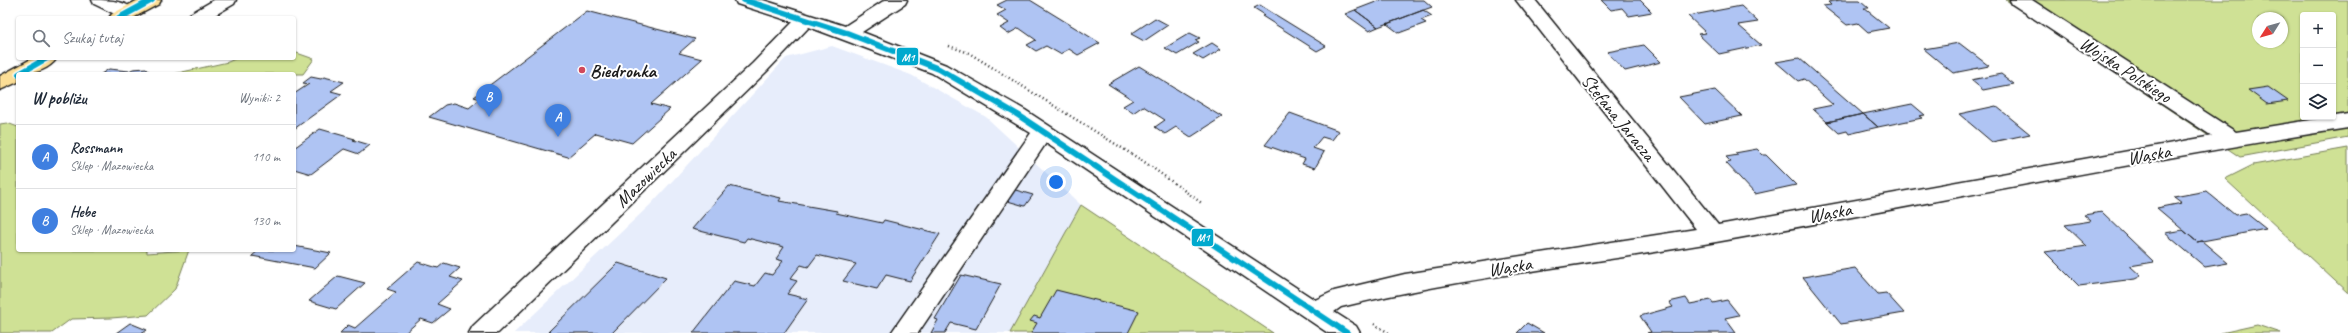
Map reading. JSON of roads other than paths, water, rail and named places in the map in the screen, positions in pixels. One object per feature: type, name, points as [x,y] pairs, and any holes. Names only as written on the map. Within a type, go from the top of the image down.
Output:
[{"type":"main road","points":[[124,16],[152,0]]},
{"type":"main road","points":[[22,72],[44,60]]},
{"type":"main road","points":[[0,84],[16,75]]},
{"type":"street","points":[[101,0],[124,16]]},
{"type":"street","points":[[200,16],[227,0]]},
{"type":"street","points":[[744,0],[847,33],[939,69],[1043,132],[1347,333]]},
{"type":"street","points":[[847,33],[898,0]]},
{"type":"street","name":"Stefana Jaracza","points":[[1525,0],[1713,234]]},
{"type":"street","name":"Wojska Polskiego","points":[[2019,0],[2232,139]]},
{"type":"street","name":"Mazowiecka","points":[[482,333],[760,67],[806,19]]},
{"type":"street","name":"Wąska","points":[[1315,312],[1334,300],[1404,284],[1713,234],[2232,139],[2348,121]]},
{"type":"street","points":[[904,333],[1043,132]]},
{"type":"place","name":"Biedronka","points":[[582,70]]},
{"type":"place","name":"Hebe","points":[[489,117]]},
{"type":"place","name":"Rossmann","points":[[558,137]]}]
